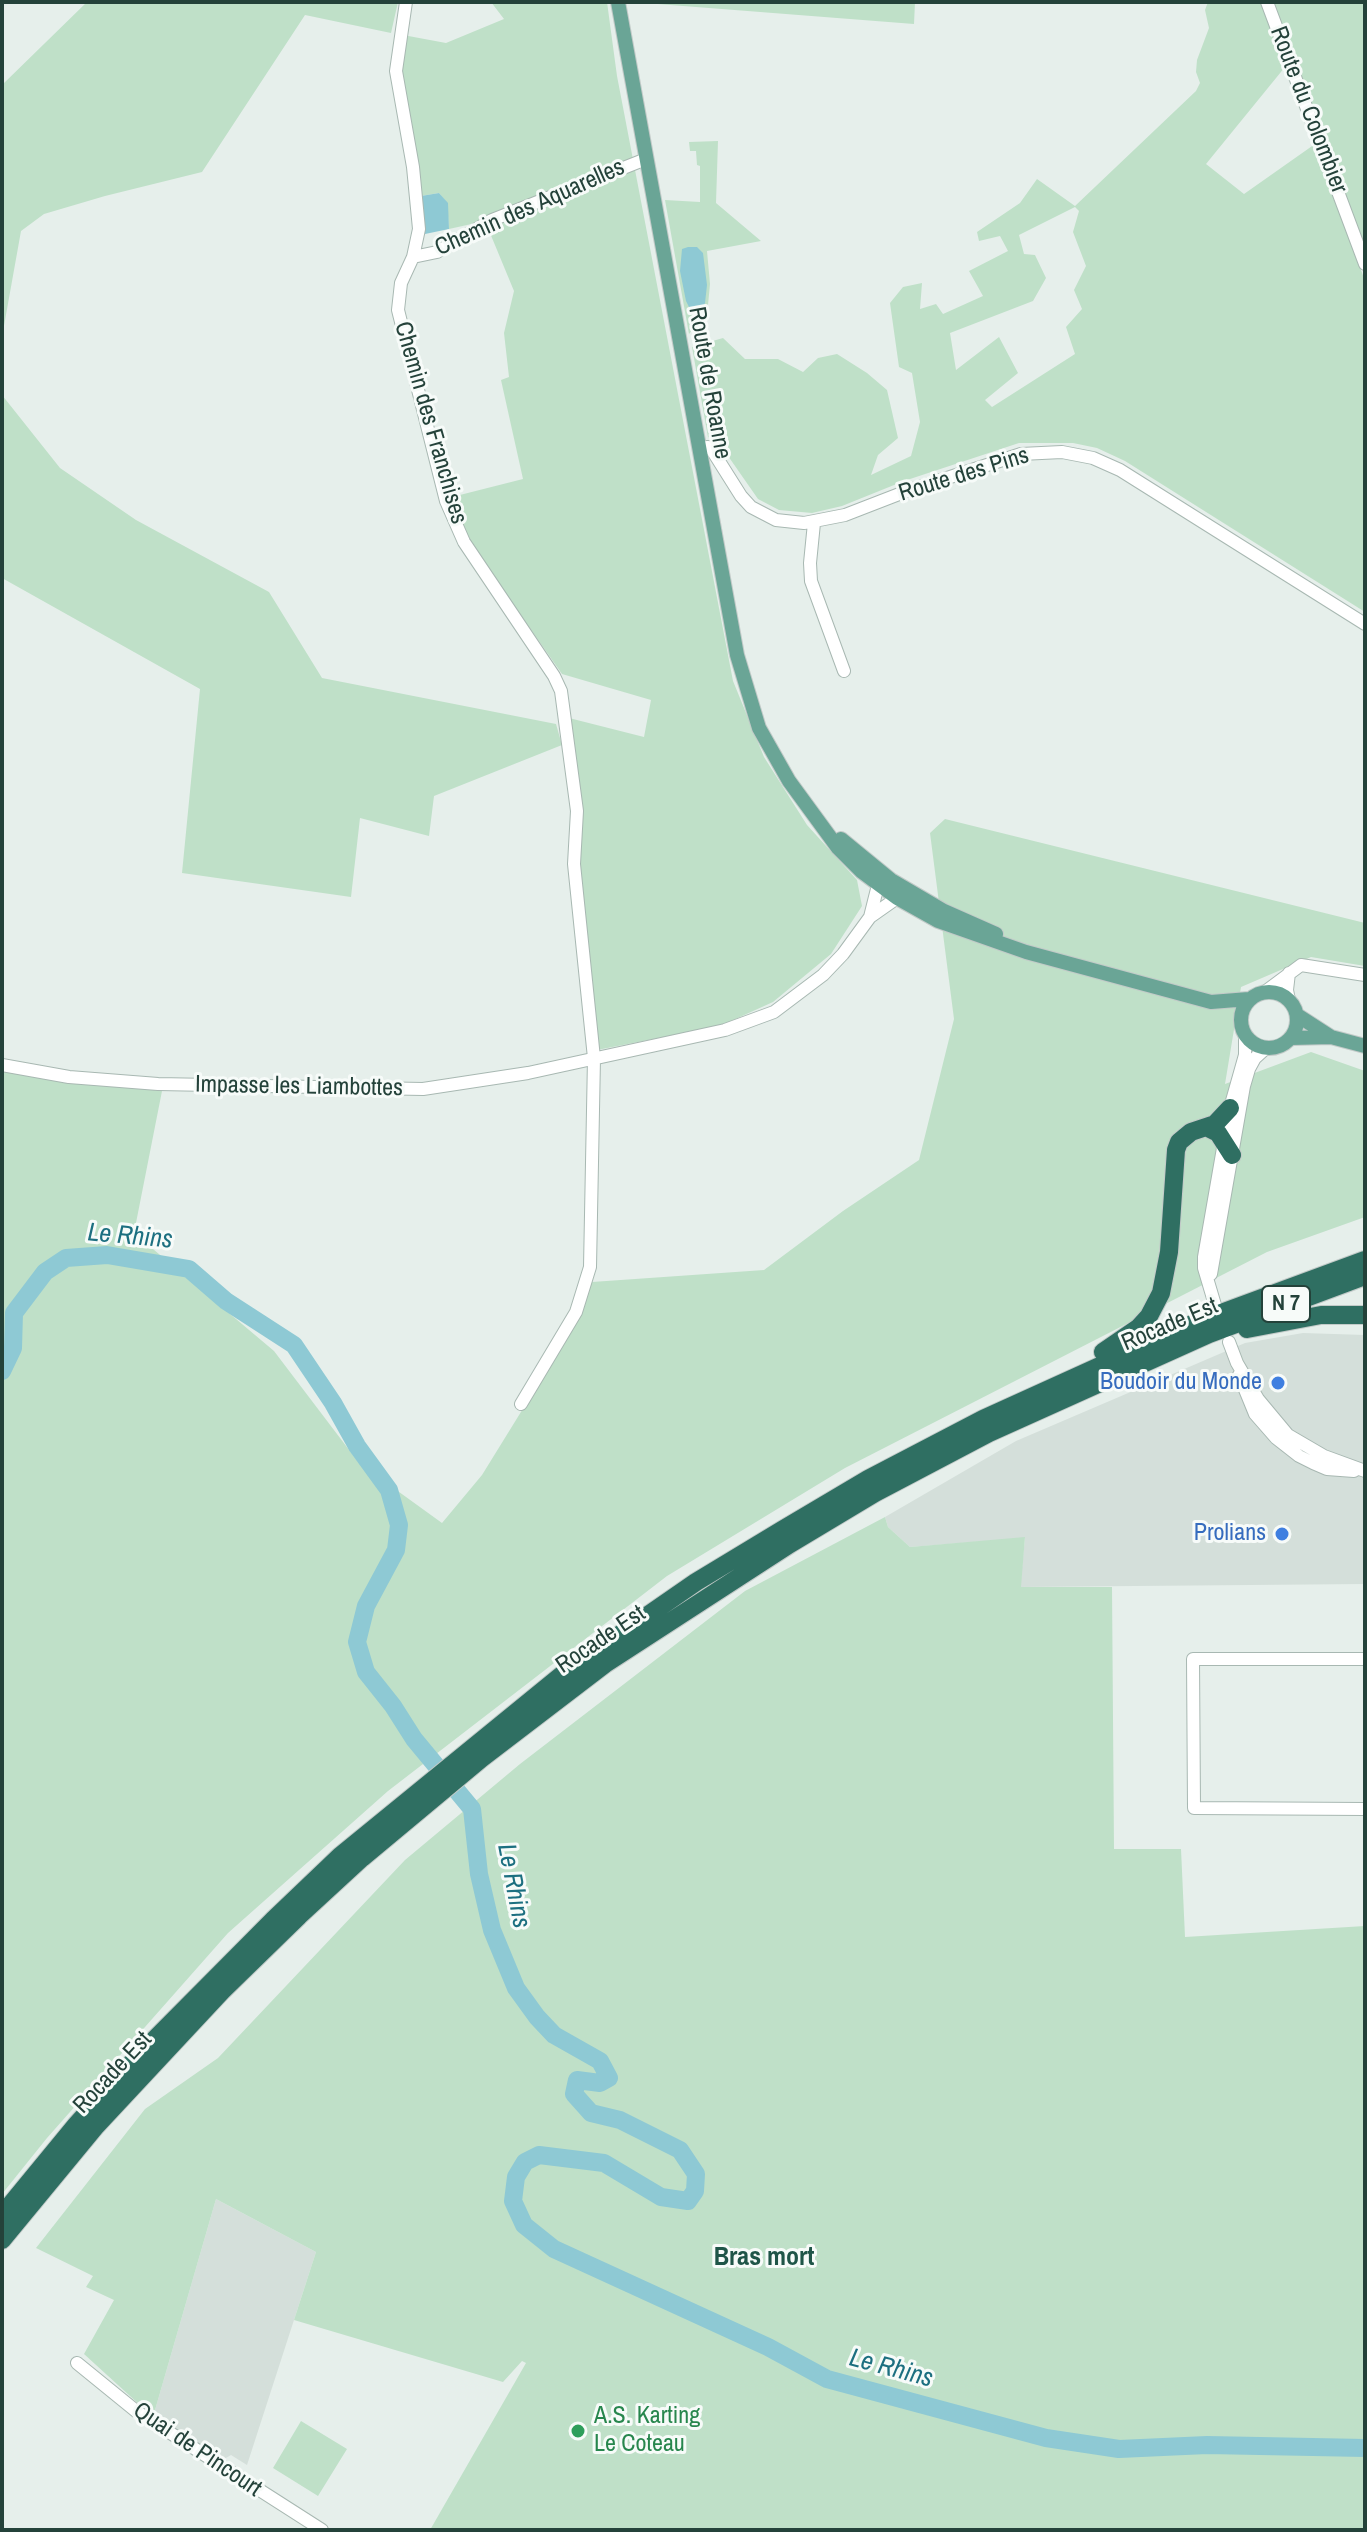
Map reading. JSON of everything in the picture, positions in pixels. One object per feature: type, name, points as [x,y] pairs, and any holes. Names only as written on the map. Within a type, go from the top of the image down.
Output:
[{"type":"highway","points":[[1027,1397],[1039,1382],[1112,1347],[1149,1316],[1161,1293],[1166,1272],[1176,1150],[1184,1136],[1215,1124],[1230,1108]]},
{"type":"highway","points":[[1208,1128],[1228,1147]]},
{"type":"highway","name":"Rocade Est","points":[[2,2215],[76,2125],[207,1984],[340,1856],[422,1797],[476,1753],[563,1674],[696,1582],[868,1479],[1027,1397],[1197,1322],[1365,1260]]},
{"type":"highway","name":"Rocade Est","points":[[476,1753],[605,1664],[875,1493],[989,1433],[1131,1367],[1209,1334],[1365,1276]]},
{"type":"highway","points":[[1209,1334],[1239,1332],[1321,1315],[1365,1315]]},
{"type":"highway","name":"Rocade Est","points":[[2,2240],[96,2126],[222,1991],[422,1797]]},
{"type":"main road","name":"Route de Roanne","points":[[618,2],[737,655],[759,728],[780,766],[838,848],[938,921],[1038,956],[1211,1002]]},
{"type":"main road","points":[[1266,991],[1278,993],[1289,1000],[1297,1015],[1297,1023],[1291,1038],[1280,1046],[1266,1048],[1258,1046],[1211,1002],[1249,999],[1266,991]]},
{"type":"main road","points":[[1243,1029],[1242,1010],[1249,999]]},
{"type":"main road","points":[[1297,1015],[1331,1037]]},
{"type":"main road","points":[[1291,1038],[1331,1037],[1365,1046]]},
{"type":"street","name":"Chemin des Franchises","points":[[406,2],[396,71],[413,167],[419,229],[413,257],[401,283],[398,310],[446,501],[464,542],[561,691],[577,811],[574,864],[594,1058],[590,1267],[576,1312],[521,1404]]},
{"type":"street","name":"Route du Colombier","points":[[1267,2],[1365,264]]},
{"type":"street","name":"Chemin des Aquarelles","points":[[413,257],[437,252],[492,220],[646,159]]},
{"type":"street","name":"Route des Pins","points":[[699,448],[712,450],[741,496],[763,515],[789,523],[814,523],[845,515],[1012,456],[1031,452],[1071,453],[1093,458],[1120,470],[1365,624]]},
{"type":"street","points":[[814,523],[811,581],[844,671]]},
{"type":"street","points":[[870,917],[892,887]]},
{"type":"street","points":[[870,917],[892,887]]},
{"type":"street","name":"Impasse les Liambottes","points":[[2,1065],[69,1077],[158,1084],[423,1089],[528,1073],[725,1030],[774,1012],[823,975],[870,917]]},
{"type":"street","points":[[1266,991],[1297,966],[1305,964],[1365,975]]},
{"type":"street","points":[[1289,973],[1289,1000]]},
{"type":"street","points":[[1215,1305],[1209,1281],[1228,1147],[1230,1108],[1245,1055],[1243,1029]]},
{"type":"street","points":[[1228,1147],[1249,1069],[1266,1048]]},
{"type":"street","points":[[1229,1342],[1241,1384],[1255,1414],[1276,1438],[1313,1463],[1339,1471],[1363,1470]]},
{"type":"street","points":[[1365,1659],[1193,1659],[1194,1808],[1365,1809]]},
{"type":"street","name":"Quai de Pincourt","points":[[77,2363],[136,2411],[322,2530]]},
{"type":"shaded area","points":[[1303,1333],[1365,1335],[1365,1584],[1020,1587],[1025,1538],[910,1547],[888,1527],[885,1517],[1016,1441],[1245,1343]]},
{"type":"shaded area","points":[[216,2199],[316,2252],[247,2465],[231,2455],[219,2462],[153,2417]]},
{"type":"green space","points":[[87,2],[398,2],[391,33],[305,15],[202,172],[44,214],[21,231],[2,337],[2,85]]},
{"type":"green space","points":[[491,2],[607,2],[617,76],[733,681],[764,757],[807,825],[857,880],[862,906],[831,954],[773,1002],[720,1026],[597,1050],[578,861],[569,718],[644,737],[651,700],[562,674],[462,531],[448,498],[523,479],[501,380],[509,377],[504,333],[514,291],[485,221],[449,229],[447,203],[439,193],[421,196],[401,79],[403,35],[446,43],[504,19]]},
{"type":"green space","points":[[632,2],[915,2],[914,24]]},
{"type":"green space","points":[[1208,2],[1261,2],[1285,67],[1206,164],[1244,194],[1315,144],[1365,281],[1365,612],[1125,461],[1097,448],[1073,443],[1019,443],[904,481],[842,506],[812,513],[779,510],[758,499],[719,443],[708,437],[692,347],[723,338],[745,359],[778,359],[803,372],[818,358],[837,354],[887,390],[898,438],[878,455],[871,475],[911,456],[920,422],[912,373],[899,367],[890,303],[903,287],[922,283],[920,309],[936,304],[943,314],[983,296],[969,271],[1008,251],[1000,236],[979,241],[977,232],[1020,203],[1037,179],[1075,206],[1196,91],[1200,83],[1196,72],[1197,60],[1209,28],[1205,10]],"holes":[[[1075,207],[1079,211],[1073,232],[1086,266],[1074,290],[1082,309],[1066,327],[1075,354],[992,407],[985,400],[1018,373],[999,337],[956,370],[950,333],[1033,301],[1046,278],[1035,255],[1024,254],[1019,235]]]},
{"type":"green space","points":[[1273,2],[1365,2],[1365,255]]},
{"type":"green space","points":[[718,141],[716,203],[761,241],[707,251],[708,305],[689,334],[665,200],[700,202],[700,166],[697,165],[696,151],[690,151],[689,142]]},
{"type":"green space","points":[[2,395],[60,468],[136,520],[269,592],[322,678],[556,724],[562,745],[434,796],[429,836],[360,818],[351,897],[182,873],[200,689],[2,578]]},
{"type":"green space","points":[[945,819],[1365,923],[1365,966],[1311,957],[1241,987],[1225,1084],[1311,1052],[1365,1071],[1365,1217],[1267,1252],[845,1468],[667,1576],[388,1791],[228,1933],[47,2138],[2,2194],[2,1072],[162,1091],[134,1233],[274,1351],[359,1463],[442,1523],[482,1475],[537,1386],[592,1282],[764,1270],[919,1160],[954,1019],[930,833]]},
{"type":"green space","points":[[885,1517],[888,1527],[910,1547],[1025,1537],[1021,1587],[1112,1587],[1114,1849],[1181,1849],[1185,1937],[1365,1926],[1365,2530],[430,2530],[526,2363],[522,2361],[503,2382],[294,2320],[316,2252],[216,2199],[153,2417],[84,2354],[114,2300],[86,2287],[93,2276],[36,2248],[145,2109],[218,2058],[405,1860],[520,1764],[745,1591]]},
{"type":"green space","points":[[301,2421],[347,2449],[318,2496],[273,2468]]},
{"type":"water","points":[[439,193],[448,203],[449,229],[425,234],[421,196]]},
{"type":"water","points":[[697,247],[703,253],[707,285],[705,303],[695,319],[686,301],[680,271],[682,249]]},
{"type":"waterway","name":"Le Rhins","points":[[2,1371],[13,1348],[14,1313],[45,1272],[66,1258],[107,1255],[189,1269],[226,1301],[294,1345],[357,1446],[389,1490],[399,1525],[396,1550],[366,1606],[357,1642],[366,1672],[414,1739],[472,1809],[479,1874],[492,1930],[516,1988],[554,2035],[600,2061],[609,2078],[600,2083],[577,2080],[574,2094],[591,2113],[620,2120],[680,2150],[696,2174],[695,2191],[688,2201],[661,2197],[604,2163],[539,2155],[525,2162],[516,2177],[513,2201],[524,2225],[554,2249],[768,2347],[827,2379],[1046,2438],[1119,2449],[1207,2445],[1365,2448]]},
{"type":"place","name":"Boudoir du Monde","points":[[1278,1383]]},
{"type":"place","name":"Prolians","points":[[1282,1534]]},
{"type":"place","name":"A.S. Karting Le Coteau","points":[[578,2431]]},
{"type":"district","name":"Bras mort","points":[[764,2258]]}]
